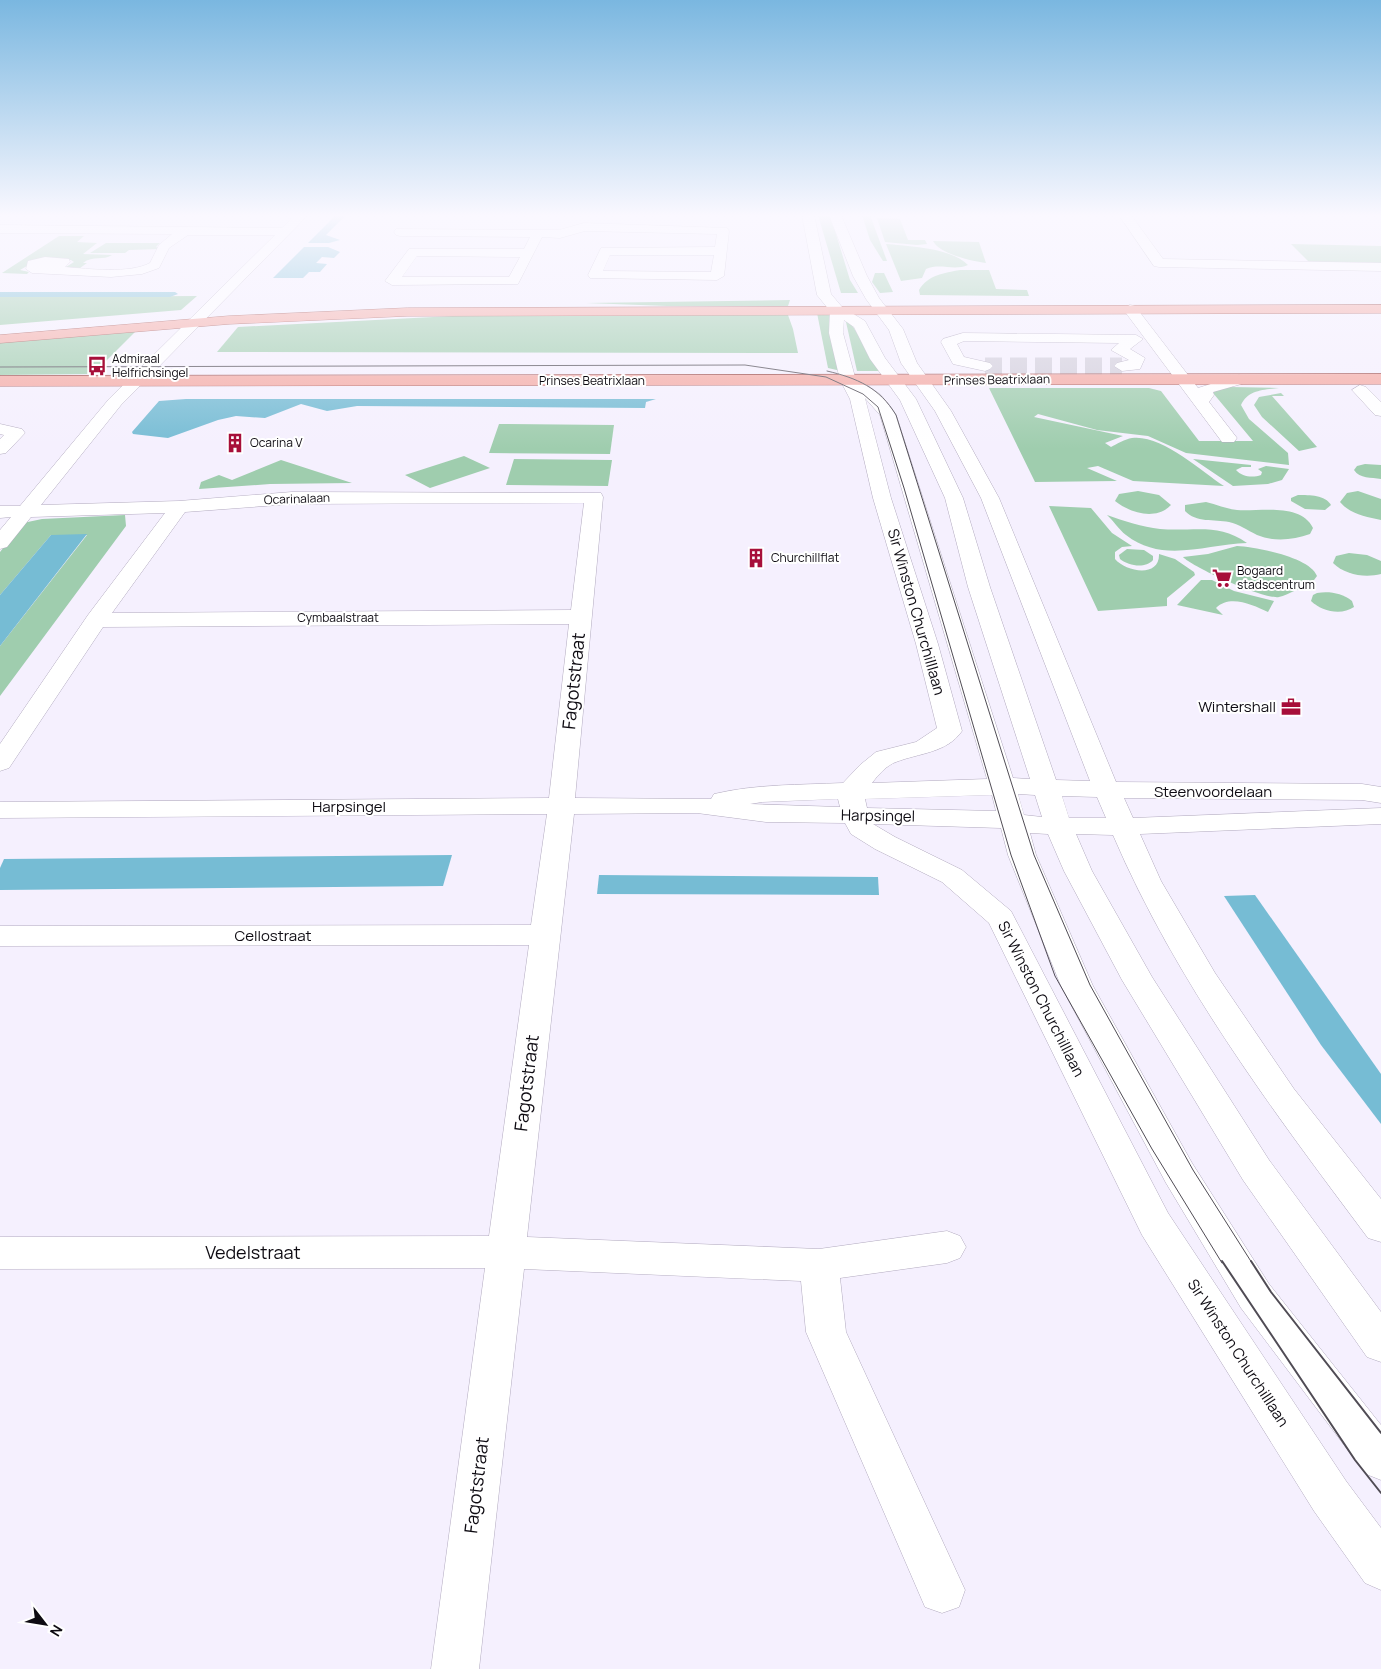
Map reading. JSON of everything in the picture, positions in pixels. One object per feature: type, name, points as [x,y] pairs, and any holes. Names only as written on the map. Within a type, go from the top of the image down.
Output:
[{"type":"main road","points":[[0,339],[194,323],[407,312],[1130,309],[1381,310]]},
{"type":"main road","name":"Prinses Beatrixlaan","points":[[0,381],[1381,379]]},
{"type":"street","points":[[0,543],[115,402],[224,293]]},
{"type":"street","points":[[823,293],[837,310],[860,324],[878,359],[911,405],[954,498],[979,587],[1058,827],[1078,871],[1138,980],[1256,1170],[1381,1344]]},
{"type":"street","points":[[869,293],[896,329],[910,362],[943,411],[990,498],[1106,790],[1147,881],[1203,979],[1282,1098],[1381,1227]]},
{"type":"street","points":[[1130,309],[1144,339],[1184,380],[1228,438]]},
{"type":"street","name":"Sir Winston Churchilllaan","points":[[837,310],[836,333],[848,380],[858,399],[882,498],[927,644],[950,732],[925,747],[886,758],[869,770],[853,804],[861,828],[885,843],[952,876],[1001,918],[1155,1224],[1330,1496],[1381,1567]]},
{"type":"street","points":[[985,366],[958,361],[948,342],[963,337],[1144,339]]},
{"type":"street","points":[[994,349],[1144,339]]},
{"type":"street","points":[[1119,342],[1137,358],[1135,366],[1122,366]]},
{"type":"street","points":[[878,399],[910,362]]},
{"type":"street","name":"Sir Winston Churchilllaan","points":[[848,380],[868,390],[878,399],[891,424],[1003,786],[1022,855],[1077,986],[1179,1172],[1255,1296],[1381,1459]]},
{"type":"street","points":[[1201,402],[1206,395],[1205,389],[1239,380]]},
{"type":"street","points":[[1360,390],[1381,411]]},
{"type":"street","points":[[0,429],[16,433],[0,449]]},
{"type":"street","name":"Ocarinalaan","points":[[0,512],[179,507],[292,498],[594,497]]},
{"type":"street","name":"Fagotstraat","points":[[455,1669],[561,806],[594,497]]},
{"type":"street","points":[[0,763],[96,620],[179,507]]},
{"type":"street","name":"Cymbaalstraat","points":[[96,620],[581,617]]},
{"type":"street","name":"Harpsingel","points":[[0,810],[697,805],[766,814],[1003,786],[1046,786]]},
{"type":"street","name":"Steenvoordelaan","points":[[1046,786],[1178,792],[1362,792],[1381,795]]},
{"type":"street","name":"Harpsingel","points":[[853,804],[1013,820],[1025,826],[1058,827]]},
{"type":"street","name":"Steenvoordelaan","points":[[1058,827],[1124,827],[1381,816]]},
{"type":"street","name":"Cellostraat","points":[[0,936],[545,936]]},
{"type":"street","name":"Vedelstraat","points":[[0,1253],[506,1252],[819,1265],[947,1247]]},
{"type":"street","points":[[819,1265],[826,1332],[942,1590]]},
{"type":"green space","points":[[920,293],[1028,293],[1029,296],[920,295]]},
{"type":"green space","points":[[197,296],[181,310],[0,325],[0,297]]},
{"type":"green space","points":[[790,300],[788,306],[667,306],[586,303]]},
{"type":"green space","points":[[817,313],[834,316],[841,371],[828,368]]},
{"type":"green space","points":[[472,315],[788,315],[798,353],[217,352],[238,327]]},
{"type":"green space","points":[[846,322],[850,322],[881,371],[857,371]]},
{"type":"green space","points":[[138,329],[93,374],[0,375],[0,342]]},
{"type":"green space","points":[[1229,387],[1279,388],[1262,390],[1252,394],[1241,405],[1249,419],[1288,453],[1289,465],[1186,453],[1148,436],[1097,430],[1038,414],[1034,417],[1123,436],[1105,443],[1111,447],[1132,438],[1143,438],[1155,442],[1168,447],[1224,486],[1133,481],[1098,466],[1087,468],[1117,481],[1035,482],[989,388],[1149,388],[1161,391],[1199,441],[1253,441],[1213,393],[1215,389]]},
{"type":"green space","points":[[1281,393],[1284,396],[1272,396],[1317,447],[1299,451],[1262,417],[1254,405],[1259,397]]},
{"type":"green space","points":[[499,424],[614,425],[610,454],[489,453]]},
{"type":"green space","points":[[464,456],[490,468],[430,488],[405,475]]},
{"type":"green space","points":[[514,459],[612,460],[608,486],[506,485]]},
{"type":"green space","points":[[1193,459],[1251,465],[1251,467],[1242,467],[1236,470],[1248,476],[1261,475],[1262,472],[1258,469],[1266,466],[1289,469],[1282,480],[1268,484],[1233,486]]},
{"type":"green space","points":[[281,460],[352,483],[270,484],[199,489],[201,482],[219,475],[232,480]]},
{"type":"green space","points":[[1365,464],[1381,465],[1381,479],[1356,473],[1354,470],[1357,466]]},
{"type":"green space","points":[[1138,491],[1159,495],[1171,505],[1158,513],[1143,514],[1128,509],[1115,501],[1119,494]]},
{"type":"green space","points":[[1358,491],[1381,499],[1381,520],[1353,512],[1340,502],[1347,493]]},
{"type":"green space","points":[[1298,495],[1321,497],[1331,505],[1325,510],[1305,509],[1291,501],[1291,498]]},
{"type":"green space","points":[[1206,502],[1237,510],[1289,511],[1299,514],[1313,528],[1310,534],[1304,536],[1290,539],[1270,539],[1233,523],[1200,519],[1189,515],[1185,511],[1185,505]]},
{"type":"green space","points":[[1049,506],[1091,508],[1112,533],[1132,546],[1122,547],[1115,552],[1115,559],[1120,564],[1134,569],[1148,570],[1158,562],[1159,554],[1175,559],[1194,572],[1195,575],[1167,598],[1167,606],[1098,611]]},
{"type":"green space","points":[[125,515],[126,526],[0,696],[0,646],[87,535],[51,535],[0,595],[0,552],[23,523],[42,519]]},
{"type":"green space","points":[[1107,515],[1133,524],[1160,529],[1205,529],[1226,532],[1247,543],[1170,551],[1155,549],[1140,544],[1126,535]]},
{"type":"green space","points":[[1237,546],[1257,548],[1294,558],[1312,569],[1317,576],[1314,580],[1292,592],[1279,597],[1271,597],[1229,582],[1200,568],[1183,557],[1208,554]]},
{"type":"green space","points":[[1127,549],[1144,550],[1153,556],[1153,560],[1146,565],[1137,566],[1128,563],[1120,559],[1119,555]]},
{"type":"green space","points":[[1349,553],[1367,555],[1381,561],[1381,574],[1368,576],[1349,573],[1333,563],[1336,556]]},
{"type":"green space","points":[[1201,580],[1212,580],[1234,591],[1274,601],[1268,612],[1242,602],[1228,602],[1216,608],[1223,615],[1177,605]]},
{"type":"green space","points":[[1317,593],[1340,594],[1352,601],[1354,607],[1337,612],[1326,610],[1311,601],[1313,595]]},
{"type":"water","points":[[0,293],[178,294],[170,297],[0,297]]},
{"type":"water","points":[[186,399],[656,399],[646,402],[645,408],[357,406],[327,411],[301,404],[265,418],[236,416],[218,420],[168,438],[133,434],[132,432],[159,401]]},
{"type":"water","points":[[87,534],[0,646],[0,595],[51,535]]},
{"type":"water","points":[[452,855],[443,886],[0,890],[0,868],[4,859]]},
{"type":"water","points":[[599,875],[878,877],[879,895],[597,894]]},
{"type":"water","points":[[1255,895],[1381,1074],[1381,1124],[1321,1045],[1224,896]]},
{"type":"tunnel","points":[[985,366],[1122,366]]},
{"type":"tram line","points":[[0,367],[745,365],[826,377],[863,394],[878,407],[904,488],[1011,855],[1055,976],[1152,1149],[1222,1263]]},
{"type":"tram line","points":[[827,371],[858,381],[875,391],[896,415],[1034,855],[1090,985],[1193,1170],[1252,1263]]},
{"type":"tram line","points":[[1222,1261],[1355,1460],[1381,1493]]},
{"type":"tram line","points":[[1251,1261],[1271,1292],[1381,1433]]},
{"type":"place","name":"Admiraal Helfrichsingel","points":[[97,366]]},
{"type":"place","name":"Ocarina V","points":[[235,443]]},
{"type":"place","name":"Churchillflat","points":[[756,558]]},
{"type":"place","name":"Bogaard stadscentrum","points":[[1222,578]]},
{"type":"place","name":"Wintershall","points":[[1291,707]]}]
